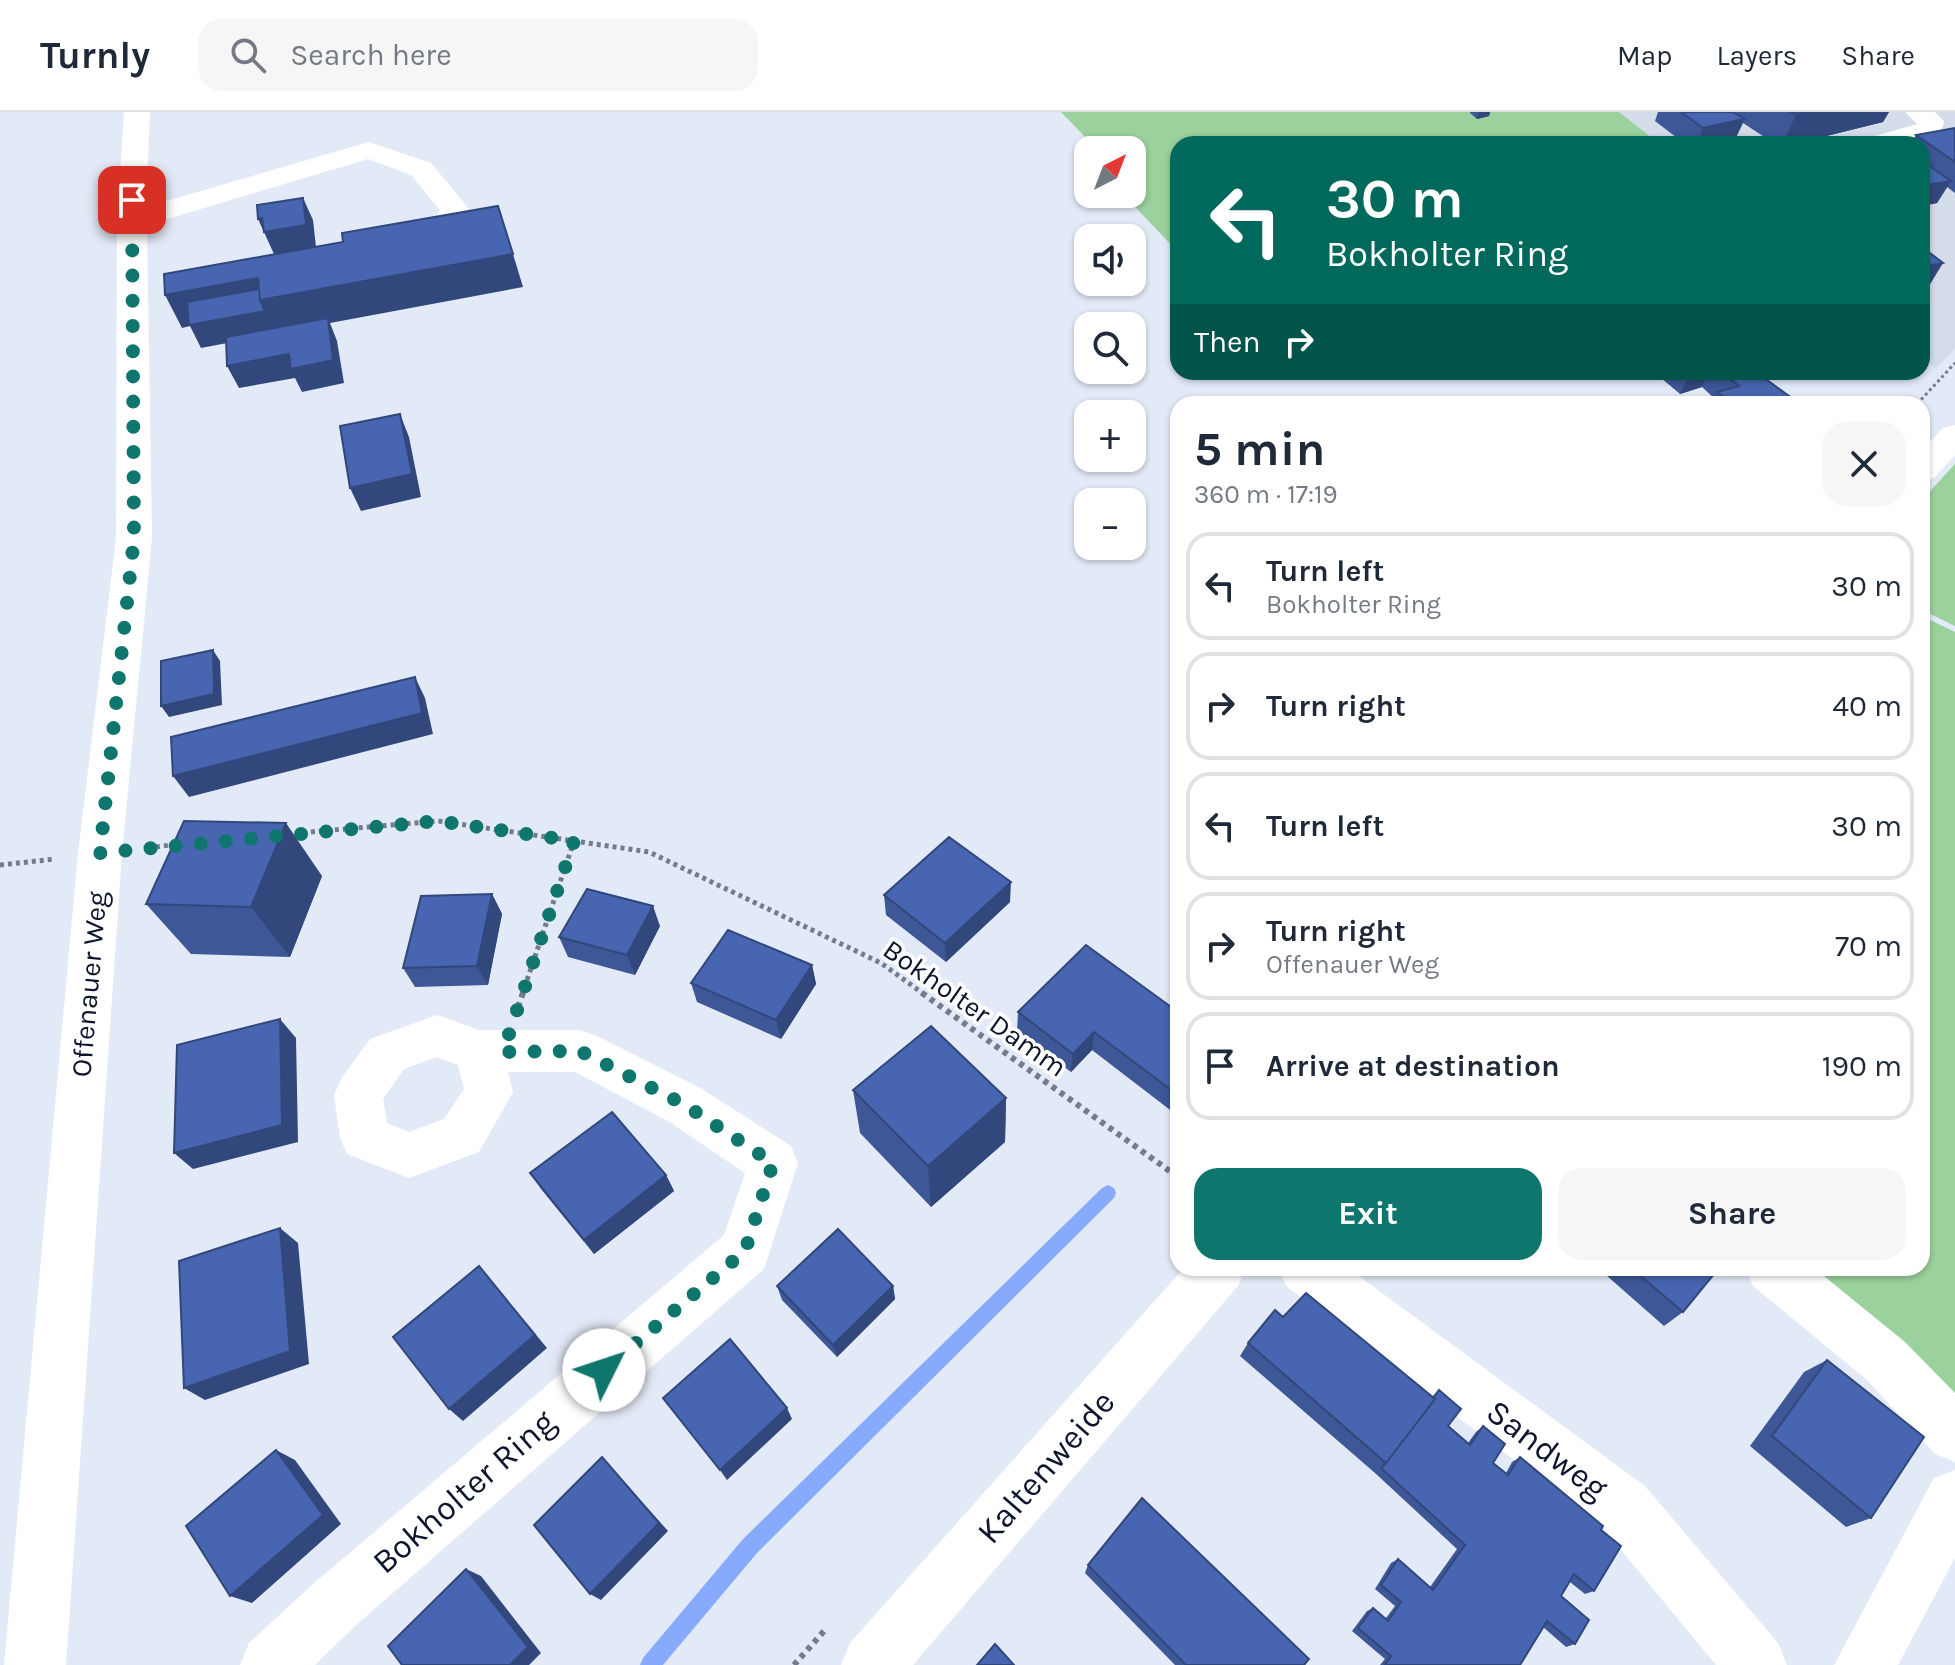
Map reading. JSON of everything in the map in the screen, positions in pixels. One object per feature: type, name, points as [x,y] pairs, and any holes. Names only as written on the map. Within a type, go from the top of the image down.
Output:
[{"type":"street","name":"Offenauer Weg","points":[[35,1665],[100,853],[134,538],[131,221],[137,112]]},
{"type":"street","points":[[1904,136],[1931,128],[1931,121],[1918,112]]},
{"type":"street","points":[[131,221],[369,150],[421,169],[455,209],[439,235]]},
{"type":"street","points":[[1930,462],[1955,435]]},
{"type":"street","name":"Bokholter Ring","points":[[271,1665],[334,1605],[745,1251],[773,1163],[685,1105],[580,1051],[491,1052]]},
{"type":"street","name":"Kaltenweide","points":[[872,1665],[1212,1276]]},
{"type":"street","name":"Sandweg","points":[[1316,1276],[1624,1507],[1756,1665]]},
{"type":"street","points":[[1782,1276],[1886,1361],[1955,1434]]},
{"type":"street","points":[[1865,1665],[1955,1499]]},
{"type":"path","points":[[1924,396],[1955,363]]},
{"type":"path","name":"Bokholter Damm","points":[[282,835],[438,821],[649,852],[881,963],[1170,1171]]},
{"type":"path","points":[[491,1052],[574,841]]},
{"type":"path","points":[[100,853],[190,843]]},
{"type":"shaded area","points":[[1619,112],[1955,112],[1955,348],[1936,369],[1930,364],[1930,136],[1650,136]]},
{"type":"green space","points":[[1061,112],[1619,112],[1650,136],[1170,136],[1170,244],[1136,208],[1146,208],[1146,136],[1084,136]]},
{"type":"green space","points":[[1955,464],[1955,626],[1930,614],[1930,491]]},
{"type":"green space","points":[[1930,620],[1955,632],[1955,1402],[1804,1276],[1930,1276]]},
{"type":"building","points":[[1681,112],[1733,112],[1744,119],[1703,128]]},
{"type":"building","points":[[1955,128],[1955,162],[1930,145],[1930,136],[1916,135]]},
{"type":"building","points":[[1930,167],[1951,181],[1930,185]]},
{"type":"building","points":[[303,198],[306,225],[264,232],[262,218],[258,219],[257,205]]},
{"type":"building","points":[[498,206],[513,254],[260,300],[258,278],[165,295],[164,274],[343,242],[342,233]]},
{"type":"building","points":[[1930,253],[1943,263],[1930,265]]},
{"type":"building","points":[[259,289],[265,311],[189,325],[187,302]]},
{"type":"building","points":[[328,318],[333,360],[291,369],[289,354],[227,366],[226,337]]},
{"type":"building","points":[[1732,380],[1767,380],[1789,396],[1722,396],[1717,392],[1739,386]]},
{"type":"building","points":[[400,414],[412,474],[350,488],[340,426]]},
{"type":"building","points":[[213,650],[214,694],[161,706],[161,661]]},
{"type":"building","points":[[415,677],[422,713],[173,776],[171,737]]},
{"type":"building","points":[[184,821],[286,823],[251,907],[146,904]]},
{"type":"building","points":[[949,837],[1011,882],[945,943],[884,895]]},
{"type":"building","points":[[587,889],[653,906],[627,955],[559,937]]},
{"type":"building","points":[[492,894],[477,966],[403,968],[421,896]]},
{"type":"building","points":[[728,930],[812,965],[776,1020],[691,983]]},
{"type":"building","points":[[1086,945],[1170,1006],[1170,1089],[1094,1032],[1073,1054],[1018,1012]]},
{"type":"building","points":[[280,1019],[282,1125],[174,1153],[177,1045]]},
{"type":"building","points":[[931,1026],[1006,1098],[928,1166],[853,1090]]},
{"type":"building","points":[[612,1112],[666,1175],[584,1240],[530,1173]]},
{"type":"building","points":[[280,1228],[290,1351],[184,1388],[179,1261]]},
{"type":"building","points":[[838,1229],[893,1286],[833,1345],[777,1286]]},
{"type":"building","points":[[479,1266],[535,1335],[449,1409],[393,1337]]},
{"type":"building","points":[[1640,1276],[1712,1276],[1683,1312]]},
{"type":"building","points":[[1306,1293],[1435,1399],[1386,1463],[1248,1343],[1275,1310],[1283,1317]]},
{"type":"building","points":[[730,1339],[787,1408],[720,1470],[663,1398]]},
{"type":"building","points":[[1827,1360],[1924,1437],[1871,1518],[1772,1436]]},
{"type":"building","points":[[1439,1390],[1461,1409],[1448,1426],[1470,1445],[1483,1426],[1505,1444],[1493,1463],[1508,1475],[1520,1457],[1603,1526],[1601,1530],[1621,1546],[1594,1591],[1574,1574],[1561,1596],[1589,1620],[1575,1644],[1547,1621],[1520,1665],[1385,1665],[1391,1656],[1358,1628],[1373,1608],[1388,1621],[1401,1602],[1381,1585],[1398,1559],[1433,1590],[1465,1545],[1381,1468]]},
{"type":"building","points":[[276,1450],[323,1515],[230,1596],[186,1526]]},
{"type":"building","points":[[602,1457],[659,1523],[590,1594],[534,1525]]},
{"type":"building","points":[[1142,1498],[1309,1659],[1304,1665],[1186,1665],[1088,1565]]},
{"type":"building","points":[[466,1569],[528,1647],[510,1665],[402,1665],[388,1646]]},
{"type":"building","points":[[995,1644],[1014,1665],[977,1665]]},
{"type":"waterway","points":[[650,1665],[750,1546],[1108,1193]]},
{"type":"route","points":[[132,200],[134,538],[100,853],[438,821],[574,841],[503,1052],[580,1051],[685,1105],[773,1163],[745,1251],[604,1370]]}]
